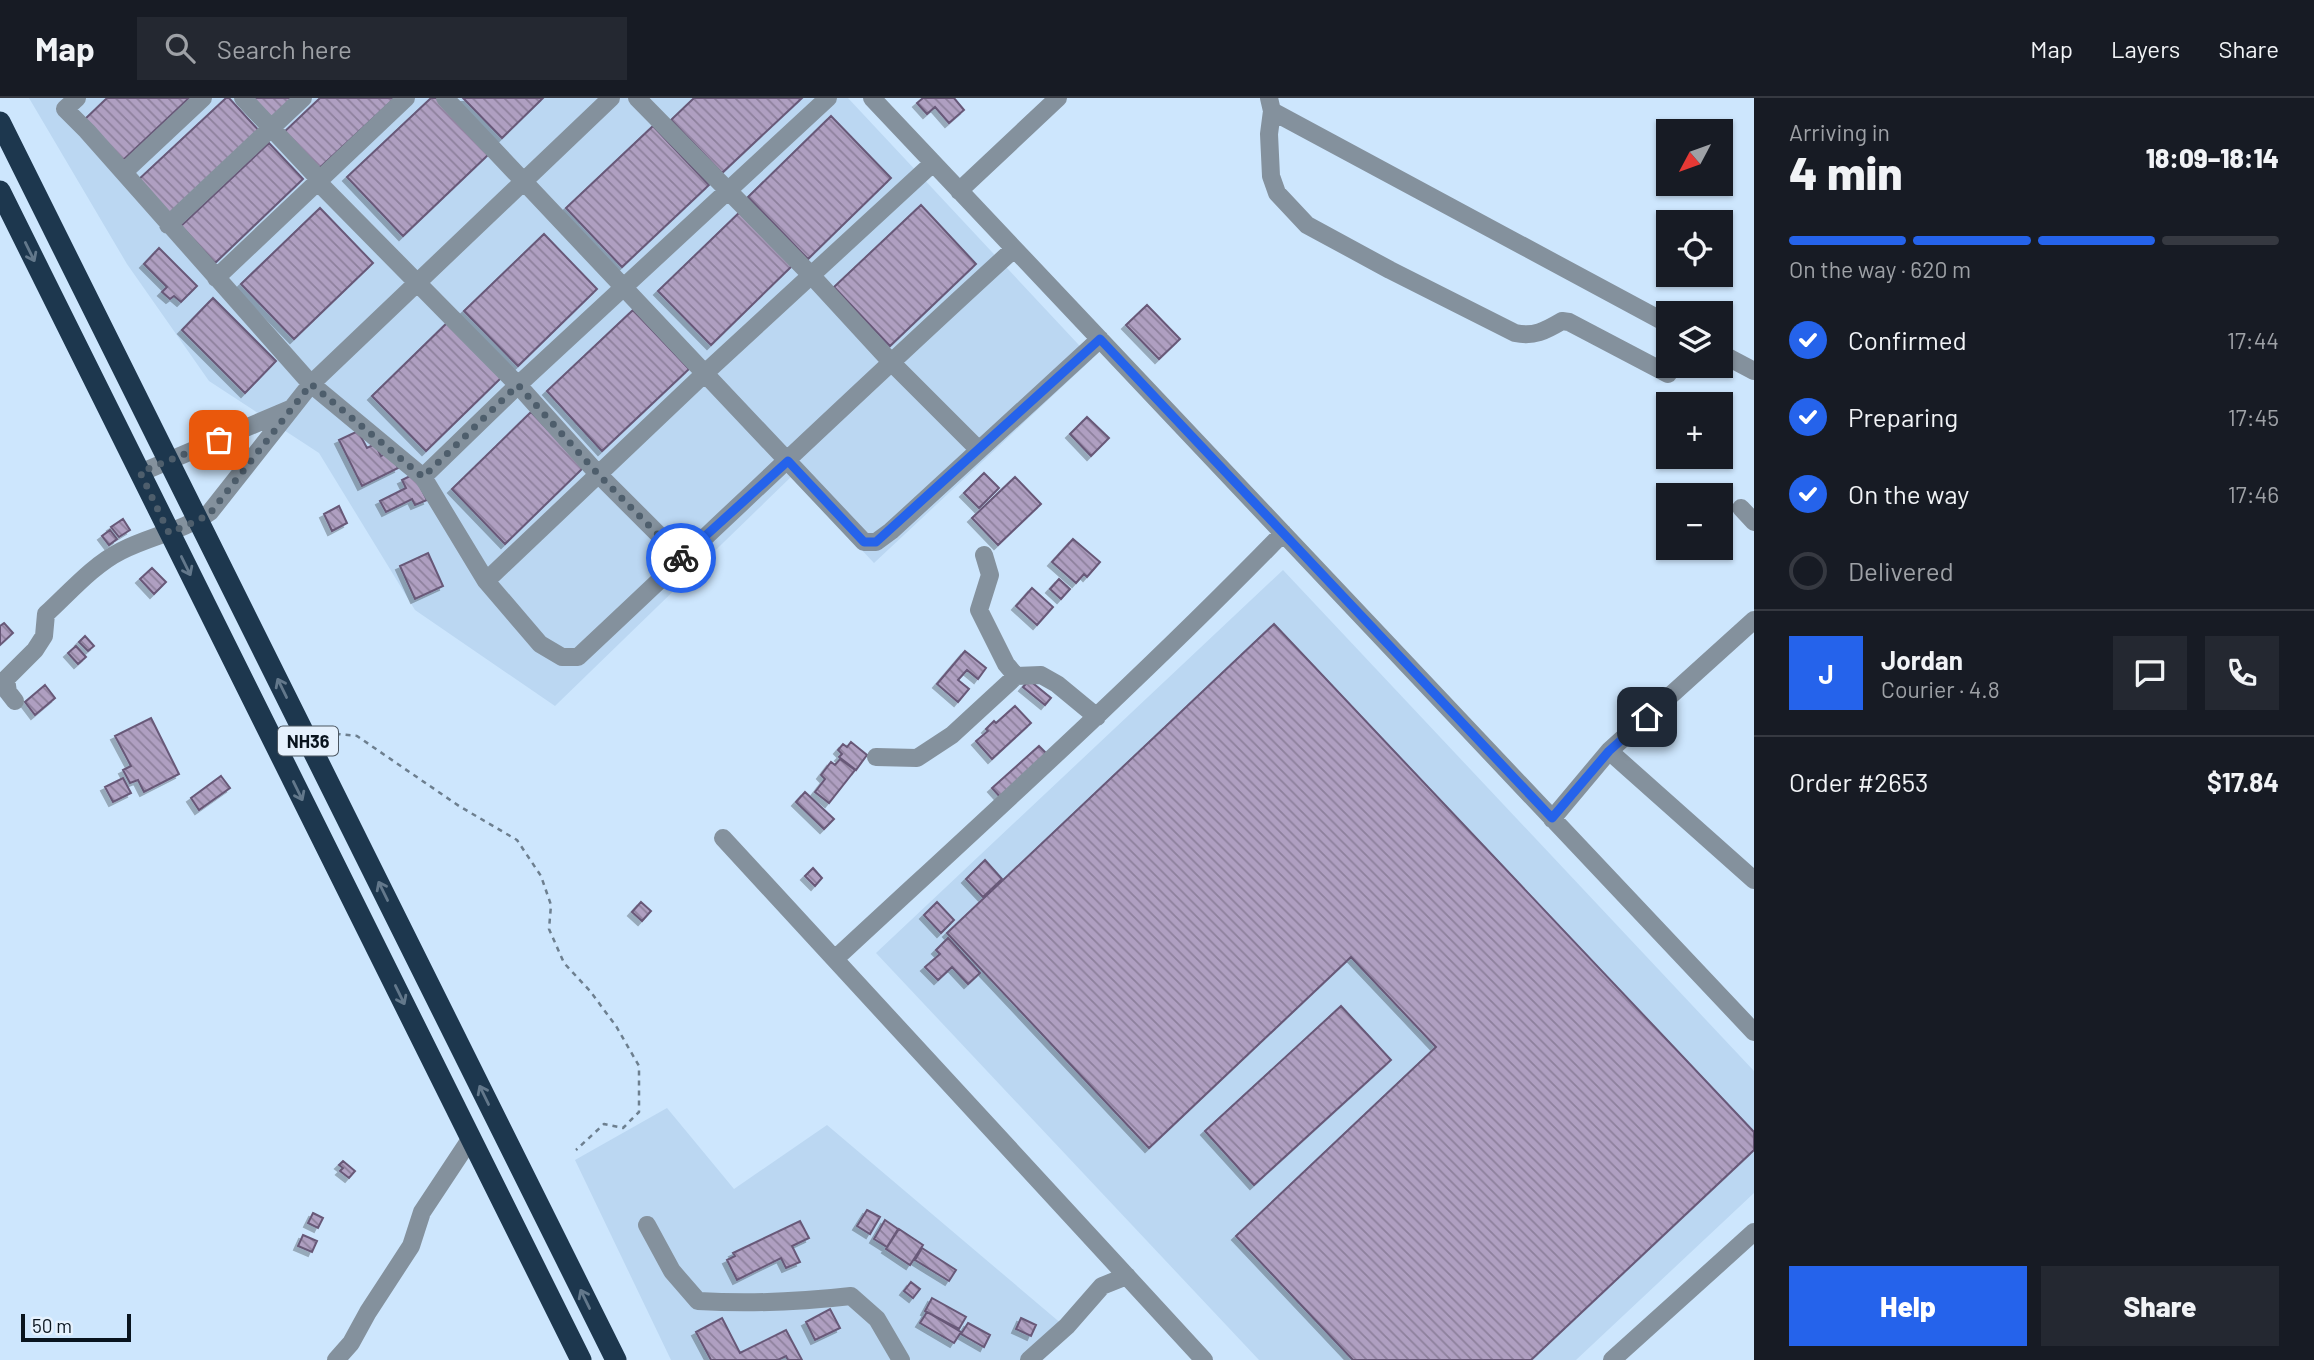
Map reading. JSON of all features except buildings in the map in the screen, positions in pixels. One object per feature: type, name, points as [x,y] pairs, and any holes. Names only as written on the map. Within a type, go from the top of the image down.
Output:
[{"type":"highway","name":"NH36","points":[[0,122],[616,1360]]},
{"type":"highway","name":"NH36","points":[[0,191],[581,1360]]},
{"type":"street","points":[[124,172],[203,98]]},
{"type":"street","points":[[243,98],[318,180],[518,385],[598,474],[682,558]]},
{"type":"street","points":[[169,225],[303,98]]},
{"type":"street","points":[[216,278],[406,98]]},
{"type":"street","points":[[445,98],[864,542],[876,542],[1100,339]]},
{"type":"street","points":[[15,701],[8,692],[6,679],[35,650],[44,636],[46,614],[92,572],[120,551],[169,533],[211,512],[311,384],[611,98]]},
{"type":"street","points":[[637,98],[979,450]]},
{"type":"street","points":[[423,477],[518,385],[828,98]]},
{"type":"street","points":[[872,98],[1754,1032]]},
{"type":"street","points":[[960,191],[1058,98]]},
{"type":"street","points":[[67,102],[169,225],[311,384],[423,477],[486,580],[540,644],[562,657],[578,657],[1014,249]]},
{"type":"street","points":[[1656,317],[1270,104],[1271,176],[1277,193],[1307,225],[1515,333],[1530,336],[1562,321],[1569,322],[1656,368]]},
{"type":"street","points":[[486,580],[933,163]]},
{"type":"street","points":[[1733,360],[1754,371]]},
{"type":"street","points":[[140,472],[293,408]]},
{"type":"street","points":[[1741,508],[1754,522]]},
{"type":"street","points":[[835,959],[1097,717],[1190,628],[1283,533]]},
{"type":"street","points":[[984,555],[990,575],[979,610],[1006,664],[1016,676]]},
{"type":"street","points":[[1552,818],[1609,751],[1754,620]]},
{"type":"street","points":[[876,757],[917,758],[951,734],[1016,676],[1041,675],[1057,684],[1097,717]]},
{"type":"street","points":[[1609,751],[1754,880]]},
{"type":"street","points":[[723,838],[1204,1360]]},
{"type":"street","points":[[336,1360],[351,1343],[368,1311],[411,1246],[422,1212],[471,1138]]},
{"type":"street","points":[[647,1225],[672,1271],[698,1301],[795,1303],[851,1296],[877,1319],[901,1360]]},
{"type":"street","points":[[1612,1360],[1754,1232]]},
{"type":"street","points":[[1029,1360],[1067,1326],[1102,1286],[1127,1276]]},
{"type":"path","points":[[314,752],[337,734],[357,736],[460,806],[517,840],[541,876],[551,905],[549,929],[564,963],[590,991],[616,1026],[639,1066],[639,1112],[623,1128],[604,1124],[576,1150]]},
{"type":"shaded area","points":[[29,98],[848,98],[1092,359],[874,563],[792,476],[555,706],[415,610],[319,453],[209,381],[127,264]]},
{"type":"shaded area","points":[[1283,570],[1754,1071],[1754,1193],[1576,1360],[1259,1360],[876,953]]},
{"type":"shaded area","points":[[667,1108],[734,1189],[827,1125],[1063,1325],[1023,1360],[671,1360],[575,1160]]},
{"type":"way so far","points":[[219,440],[140,472],[169,533],[211,512],[311,384],[423,477],[518,385],[598,474],[681,558]]},
{"type":"route","points":[[681,558],[788,461],[864,542],[876,542],[1100,339],[1552,818],[1609,751],[1647,717]]}]
